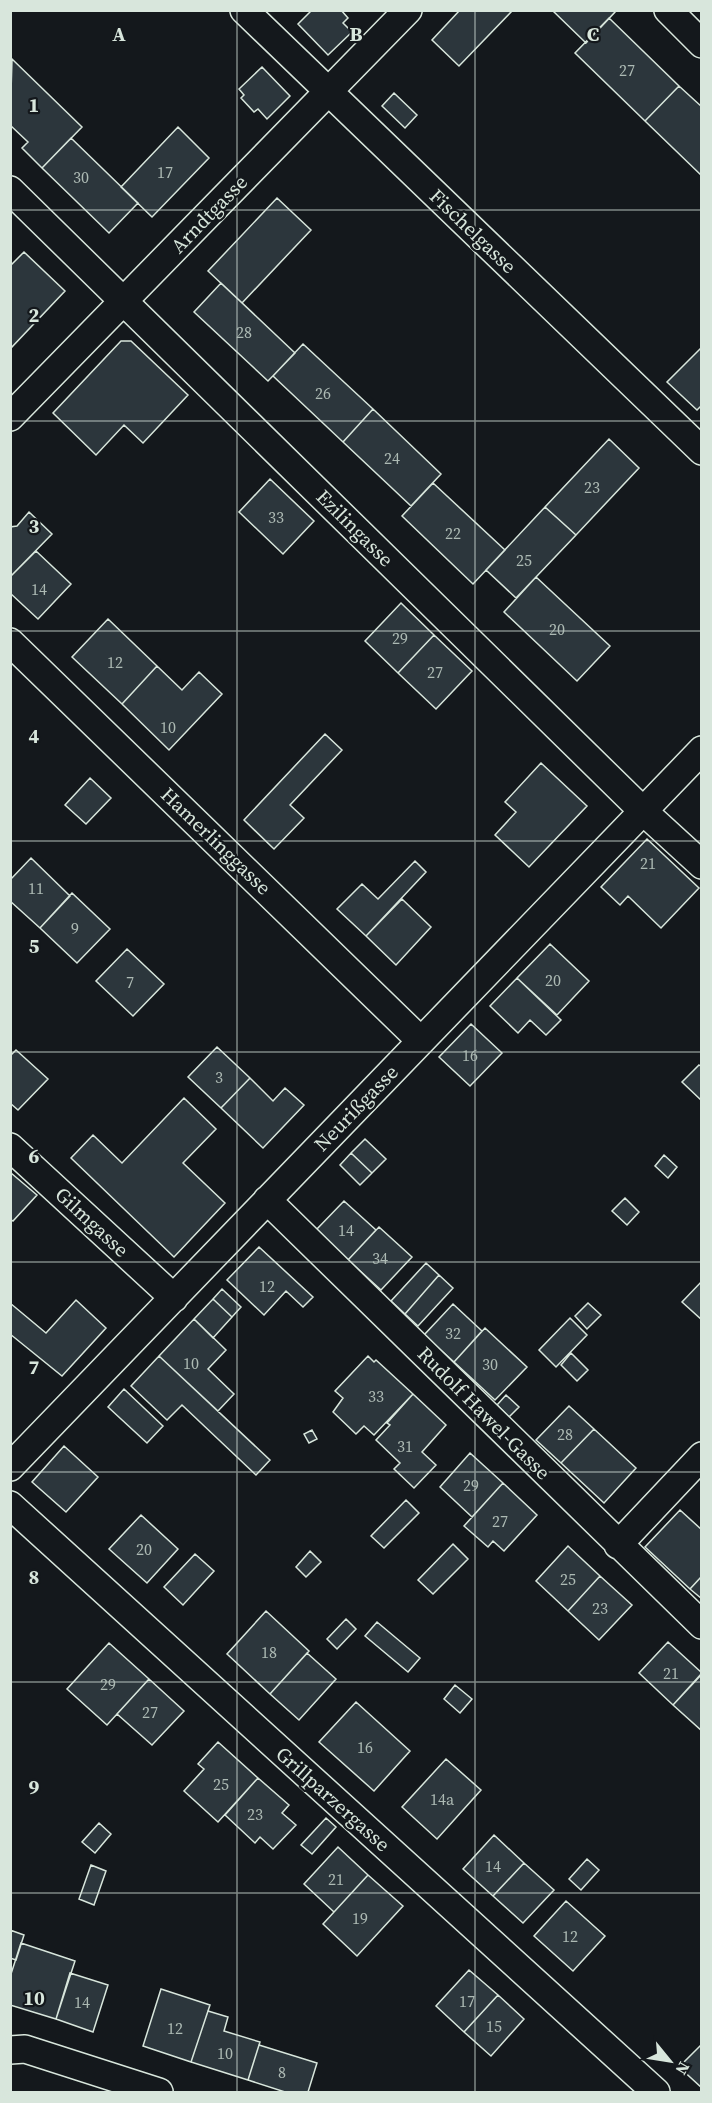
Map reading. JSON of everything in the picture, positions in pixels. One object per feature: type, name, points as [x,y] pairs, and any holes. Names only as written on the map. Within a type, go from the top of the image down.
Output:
[{"type":"street","name":"Fischelgasse","points":[[244,10],[702,451]]},
{"type":"street","name":"Arndtgasse","points":[[10,417],[408,10]]},
{"type":"street","points":[[668,10],[702,44]]},
{"type":"street","name":"Ezilingasse","points":[[10,190],[643,811],[702,865]]},
{"type":"street","name":"Hamerlinggasse","points":[[10,642],[421,1041]]},
{"type":"street","name":"Neurißgasse","points":[[10,1467],[702,750]]},
{"type":"street","name":"Gilmgasse","points":[[10,1147],[174,1298]]},
{"type":"street","name":"Rudolf Hawel-Gasse","points":[[267,1200],[702,1625]]},
{"type":"street","points":[[618,1545],[702,1456]]},
{"type":"street","name":"Grillparzergasse","points":[[10,1505],[656,2092]]},
{"type":"street","points":[[10,2050],[25,2049],[159,2092]]},
{"type":"building","points":[[312,10],[341,10],[348,18],[343,23],[352,32],[328,55],[298,24]]},
{"type":"building","points":[[460,10],[513,10],[459,66],[432,40]]},
{"type":"building","points":[[552,10],[614,10],[615,12],[586,43]]},
{"type":"building","points":[[609,18],[679,86],[645,121],[575,53]]},
{"type":"building","points":[[12,59],[82,127],[42,168],[22,148],[28,142],[10,125]]},
{"type":"building","points":[[262,67],[290,96],[267,119],[258,109],[254,112],[241,98],[244,95],[239,89]]},
{"type":"building","points":[[679,86],[702,107],[702,176],[645,121]]},
{"type":"building","points":[[394,93],[417,115],[405,128],[382,106]]},
{"type":"building","points":[[178,127],[209,158],[152,217],[121,187]]},
{"type":"building","points":[[71,138],[138,203],[109,233],[42,168]]},
{"type":"building","points":[[277,198],[311,230],[242,303],[208,271]]},
{"type":"building","points":[[24,252],[65,291],[10,349],[10,266]]},
{"type":"building","points":[[221,283],[295,353],[268,381],[194,312]]},
{"type":"building","points":[[121,341],[131,341],[188,395],[143,443],[124,425],[96,455],[53,413]]},
{"type":"building","points":[[303,344],[373,409],[343,442],[273,376]]},
{"type":"building","points":[[702,347],[702,405],[697,410],[667,382]]},
{"type":"building","points":[[373,409],[441,474],[411,506],[343,442]]},
{"type":"building","points":[[609,439],[639,468],[576,535],[545,507]]},
{"type":"building","points":[[270,479],[314,521],[283,554],[239,512]]},
{"type":"building","points":[[433,483],[505,550],[473,584],[402,516]]},
{"type":"building","points":[[545,507],[576,535],[516,598],[486,570]]},
{"type":"building","points":[[29,512],[52,534],[10,577],[10,527],[17,526]]},
{"type":"building","points":[[36,551],[71,584],[38,619],[10,593],[10,577]]},
{"type":"building","points":[[536,577],[610,646],[577,681],[504,612]]},
{"type":"building","points":[[401,603],[434,635],[398,673],[365,641]]},
{"type":"building","points":[[108,619],[157,666],[122,704],[72,657]]},
{"type":"building","points":[[434,635],[472,671],[436,709],[398,673]]},
{"type":"building","points":[[157,666],[182,690],[199,672],[222,694],[169,750],[122,704]]},
{"type":"building","points":[[325,734],[342,750],[290,805],[304,818],[274,849],[244,820]]},
{"type":"building","points":[[541,763],[587,806],[529,867],[495,835],[516,812],[505,802]]},
{"type":"building","points":[[90,778],[111,798],[86,824],[65,805]]},
{"type":"building","points":[[647,839],[699,888],[661,928],[628,896],[620,905],[601,887]]},
{"type":"building","points":[[31,858],[70,896],[40,928],[10,901],[10,880]]},
{"type":"building","points":[[415,861],[426,872],[366,936],[337,909],[362,884],[378,899]]},
{"type":"building","points":[[72,893],[110,929],[77,963],[40,928]]},
{"type":"building","points":[[402,899],[431,927],[396,965],[366,936]]},
{"type":"building","points":[[550,944],[589,981],[557,1015],[517,978]]},
{"type":"building","points":[[127,949],[164,984],[133,1016],[96,981]]},
{"type":"building","points":[[517,978],[561,1020],[546,1035],[530,1020],[518,1033],[490,1006]]},
{"type":"building","points":[[471,1024],[502,1053],[470,1086],[439,1057]]},
{"type":"building","points":[[217,1047],[250,1078],[221,1108],[188,1077]]},
{"type":"building","points":[[16,1050],[48,1079],[18,1110],[10,1103],[10,1056]]},
{"type":"building","points":[[699,1065],[702,1067],[702,1101],[682,1082]]},
{"type":"building","points":[[250,1078],[273,1101],[285,1088],[304,1105],[263,1148],[221,1108]]},
{"type":"building","points":[[184,1098],[216,1129],[183,1163],[225,1203],[174,1257],[71,1158],[93,1135],[122,1163]]},
{"type":"building","points":[[365,1139],[386,1159],[372,1173],[351,1153]]},
{"type":"building","points":[[351,1153],[372,1173],[360,1185],[340,1165]]},
{"type":"building","points":[[664,1155],[677,1167],[668,1178],[655,1166]]},
{"type":"building","points":[[11,1173],[37,1195],[13,1221],[10,1219]]},
{"type":"building","points":[[625,1198],[639,1212],[627,1225],[612,1211]]},
{"type":"building","points":[[344,1201],[376,1230],[348,1260],[316,1230]]},
{"type":"building","points":[[379,1227],[412,1257],[381,1290],[348,1260]]},
{"type":"building","points":[[259,1247],[313,1297],[303,1307],[286,1291],[264,1315],[227,1280]]},
{"type":"building","points":[[426,1263],[439,1275],[405,1314],[391,1301]]},
{"type":"building","points":[[439,1275],[453,1288],[418,1326],[405,1314]]},
{"type":"building","points":[[702,1281],[702,1320],[682,1302]]},
{"type":"building","points":[[222,1289],[241,1307],[232,1317],[213,1299]]},
{"type":"building","points":[[213,1299],[232,1317],[213,1338],[194,1319]]},
{"type":"building","points":[[76,1300],[106,1328],[62,1376],[10,1334],[10,1303],[46,1333]]},
{"type":"building","points":[[588,1303],[601,1315],[587,1329],[575,1316]]},
{"type":"building","points":[[453,1304],[482,1331],[454,1362],[424,1335]]},
{"type":"building","points":[[570,1318],[587,1335],[556,1367],[539,1350]]},
{"type":"building","points":[[194,1319],[226,1350],[208,1369],[234,1394],[218,1411],[159,1356]]},
{"type":"building","points":[[485,1328],[527,1367],[495,1400],[454,1362]]},
{"type":"building","points":[[571,1353],[588,1370],[577,1381],[561,1365]]},
{"type":"building","points":[[159,1356],[270,1460],[256,1475],[182,1405],[167,1420],[131,1386]]},
{"type":"building","points":[[368,1356],[374,1362],[376,1360],[413,1394],[374,1435],[364,1426],[356,1434],[333,1412],[343,1398],[335,1391]]},
{"type":"building","points":[[124,1389],[163,1426],[147,1443],[108,1407]]},
{"type":"building","points":[[413,1394],[446,1425],[422,1452],[436,1465],[414,1488],[394,1469],[400,1463],[376,1440],[390,1425],[387,1423]]},
{"type":"building","points":[[506,1395],[519,1407],[509,1417],[497,1405]]},
{"type":"building","points":[[569,1406],[594,1429],[561,1463],[536,1440]]},
{"type":"building","points":[[594,1429],[636,1468],[604,1503],[561,1463]]},
{"type":"building","points":[[312,1430],[317,1439],[309,1443],[304,1434]]},
{"type":"building","points":[[64,1446],[98,1477],[66,1512],[32,1482]]},
{"type":"building","points":[[470,1453],[503,1483],[472,1517],[440,1487]]},
{"type":"building","points":[[503,1483],[537,1515],[504,1551],[493,1541],[488,1547],[464,1526]]},
{"type":"building","points":[[406,1500],[419,1513],[384,1548],[371,1536]]},
{"type":"building","points":[[680,1510],[702,1530],[702,1576],[690,1589],[645,1547]]},
{"type":"building","points":[[141,1515],[178,1549],[147,1583],[109,1549]]},
{"type":"building","points":[[453,1544],[468,1559],[433,1594],[418,1580]]},
{"type":"building","points":[[568,1546],[600,1576],[568,1611],[536,1581]]},
{"type":"building","points":[[310,1551],[321,1562],[306,1577],[296,1567]]},
{"type":"building","points":[[195,1554],[214,1571],[183,1605],[164,1587]]},
{"type":"building","points":[[600,1576],[632,1605],[599,1640],[568,1611]]},
{"type":"building","points":[[702,1576],[702,1599],[690,1589]]},
{"type":"building","points":[[266,1611],[309,1651],[270,1694],[227,1654]]},
{"type":"building","points":[[346,1619],[356,1629],[337,1649],[327,1639]]},
{"type":"building","points":[[377,1622],[420,1658],[408,1672],[365,1636]]},
{"type":"building","points":[[668,1642],[702,1673],[673,1705],[639,1673]]},
{"type":"building","points":[[109,1643],[149,1679],[107,1725],[67,1689]]},
{"type":"building","points":[[307,1653],[336,1679],[299,1720],[270,1694]]},
{"type":"building","points":[[702,1674],[702,1731],[673,1705]]},
{"type":"building","points":[[149,1679],[184,1711],[152,1745],[117,1714]]},
{"type":"building","points":[[455,1685],[472,1699],[460,1713],[444,1699]]},
{"type":"building","points":[[356,1702],[410,1751],[374,1791],[319,1742]]},
{"type":"building","points":[[218,1742],[258,1778],[218,1822],[184,1791],[204,1769],[198,1764]]},
{"type":"building","points":[[446,1759],[481,1790],[437,1839],[402,1807]]},
{"type":"building","points":[[258,1778],[289,1805],[282,1813],[296,1825],[273,1849],[260,1837],[255,1843],[225,1815]]},
{"type":"building","points":[[326,1818],[336,1827],[312,1854],[301,1845]]},
{"type":"building","points":[[99,1823],[111,1834],[95,1853],[82,1842]]},
{"type":"building","points":[[494,1835],[524,1863],[493,1896],[463,1869]]},
{"type":"building","points":[[338,1847],[368,1875],[334,1912],[304,1884]]},
{"type":"building","points":[[587,1859],[599,1870],[581,1890],[569,1879]]},
{"type":"building","points":[[524,1863],[554,1890],[523,1923],[493,1896]]},
{"type":"building","points":[[91,1865],[106,1871],[94,1905],[79,1899]]},
{"type":"building","points":[[368,1875],[403,1906],[357,1956],[323,1924]]},
{"type":"building","points":[[566,1901],[605,1936],[573,1971],[534,1936]]},
{"type":"building","points":[[10,1930],[24,1935],[16,1960],[10,1958]]},
{"type":"building","points":[[21,1943],[75,1961],[56,2019],[10,2005],[10,1977]]},
{"type":"building","points":[[469,1970],[498,1995],[464,2032],[436,2006]]},
{"type":"building","points":[[70,1973],[108,1985],[93,2032],[56,2019]]},
{"type":"building","points":[[161,1989],[210,2005],[191,2062],[143,2046]]},
{"type":"building","points":[[498,1995],[524,2019],[491,2056],[464,2032]]},
{"type":"building","points":[[208,2011],[228,2017],[224,2031],[260,2042],[248,2080],[191,2062]]},
{"type":"building","points":[[702,2044],[702,2088],[679,2067]]},
{"type":"building","points":[[259,2045],[317,2063],[308,2092],[285,2092],[248,2080]]}]
